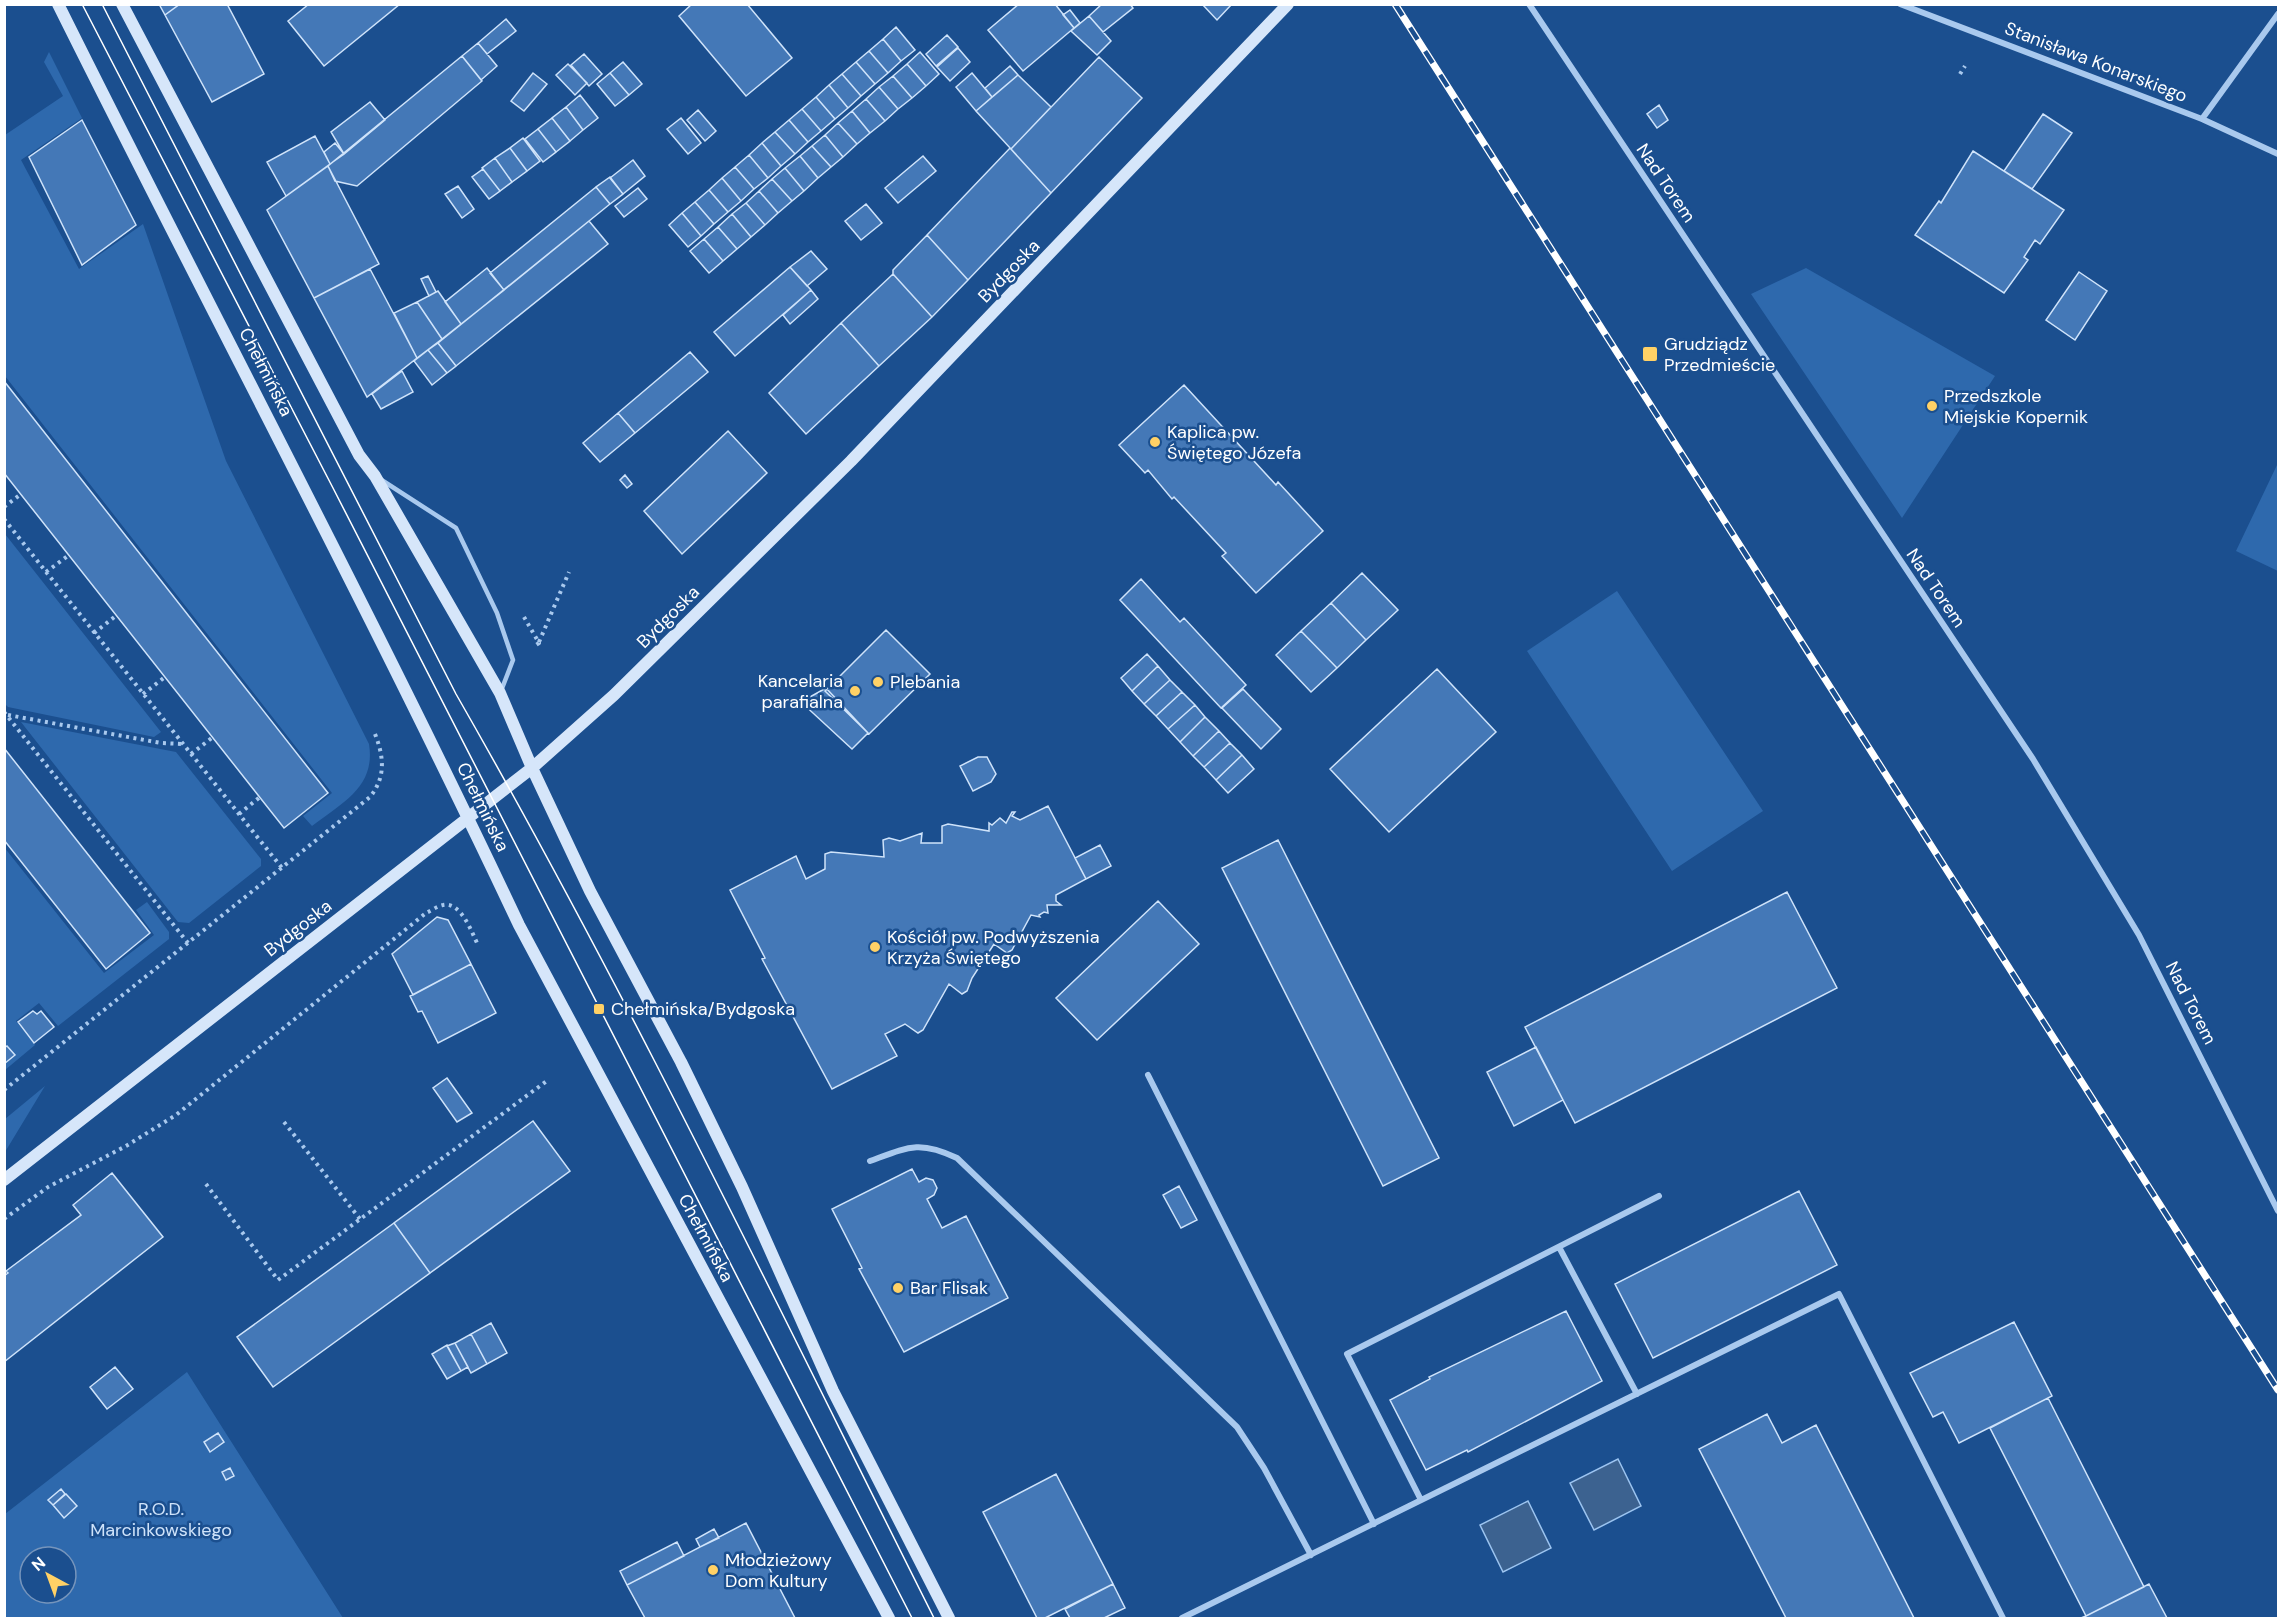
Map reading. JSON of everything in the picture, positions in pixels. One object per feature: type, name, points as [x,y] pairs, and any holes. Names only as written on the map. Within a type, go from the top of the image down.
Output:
[{"type":"main road","name":"Chełmińska","points":[[58,4],[468,816],[535,954],[889,1618]]},
{"type":"main road","points":[[122,4],[359,455],[375,476],[500,693],[532,768],[591,891],[681,1062],[742,1187],[832,1391],[950,1618]]},
{"type":"main road","name":"Bydgoska","points":[[4,1180],[532,768],[614,695],[851,461],[1288,4]]},
{"type":"street","name":"Nad Torem","points":[[1529,4],[2033,759],[2139,935],[2278,1211]]},
{"type":"street","name":"Stanisława Konarskiego","points":[[1900,4],[2202,119],[2278,154]]},
{"type":"street","points":[[2202,119],[2278,14]]},
{"type":"street","points":[[1148,1075],[1374,1524]]},
{"type":"street","points":[[870,1161],[913,1146],[939,1149],[957,1158],[1237,1427],[1264,1468],[1311,1555]]},
{"type":"street","points":[[1421,1500],[1347,1354],[1659,1196]]},
{"type":"street","points":[[1559,1247],[1637,1394]]},
{"type":"street","points":[[1182,1618],[1839,1294],[2003,1618]]},
{"type":"lane","points":[[375,476],[456,528],[497,613],[513,660],[500,693]]},
{"type":"path","points":[[1960,74],[1965,66]]},
{"type":"path","points":[[4,507],[21,494]]},
{"type":"path","points":[[4,519],[282,868]]},
{"type":"path","points":[[46,572],[69,555]]},
{"type":"path","points":[[539,642],[569,572]]},
{"type":"path","points":[[94,633],[117,615]]},
{"type":"path","points":[[143,694],[165,677]]},
{"type":"path","points":[[6,713],[161,743],[182,744]]},
{"type":"path","points":[[6,713],[188,943]]},
{"type":"path","points":[[4,1090],[370,797],[378,787],[383,769],[382,753],[375,734]]},
{"type":"path","points":[[191,754],[213,737]]},
{"type":"path","points":[[239,813],[260,797]]},
{"type":"path","points":[[4,1219],[48,1187],[126,1146],[176,1115],[426,913],[444,904],[451,905],[461,913],[478,945]]},
{"type":"path","points":[[206,1184],[278,1280],[548,1080]]},
{"type":"path","points":[[285,1122],[360,1219]]},
{"type":"green space","points":[[49,52],[82,118],[21,160],[79,269],[143,224],[226,461],[369,744],[370,759],[362,783],[345,801],[312,826],[303,816],[332,793],[5,376],[5,135],[63,96],[44,62]]},
{"type":"green space","points":[[1806,268],[1995,376],[1902,518],[1751,294]]},
{"type":"green space","points":[[2278,466],[2278,571],[2236,551]]},
{"type":"green space","points":[[5,534],[161,732],[154,737],[8,707],[4,703]]},
{"type":"green space","points":[[1617,591],[1763,811],[1672,871],[1527,651]]},
{"type":"green space","points":[[21,722],[176,752],[261,859],[261,866],[189,923],[178,922]]},
{"type":"green space","points":[[4,847],[104,973],[154,935],[136,910],[147,902],[169,932],[169,939],[58,1026],[39,1003],[16,1021],[35,1045],[5,1070]]},
{"type":"green space","points":[[45,1086],[5,1152],[5,1119]]},
{"type":"green space","name":"R.O.D. Marcinkowskiego","points":[[187,1372],[343,1618],[5,1618],[5,1514]]},
{"type":"shaded area","points":[[1618,1459],[1641,1506],[1594,1530],[1570,1483]]},
{"type":"shaded area","points":[[1528,1501],[1551,1548],[1503,1572],[1480,1525]]},
{"type":"building","points":[[159,4],[180,4],[165,15]]},
{"type":"building","points":[[180,4],[227,4],[264,74],[212,102],[165,15]]},
{"type":"building","points":[[309,4],[400,4],[324,66],[288,21]]},
{"type":"building","points":[[692,4],[747,4],[792,58],[746,96],[679,16]]},
{"type":"building","points":[[1019,4],[1055,4],[1074,28],[1023,71],[988,30]]},
{"type":"building","points":[[1102,4],[1130,4],[1133,8],[1103,32],[1089,16]]},
{"type":"building","points":[[1202,4],[1232,4],[1217,20]]},
{"type":"building","points":[[1070,10],[1080,23],[1074,28],[1063,15]]},
{"type":"building","points":[[1089,16],[1111,41],[1097,55],[1071,31]]},
{"type":"building","points":[[506,19],[516,31],[487,54],[478,43]]},
{"type":"building","points":[[896,27],[915,50],[901,61],[883,39]]},
{"type":"building","points":[[947,35],[958,47],[936,66],[926,54]]},
{"type":"building","points":[[883,39],[901,61],[888,73],[869,51]]},
{"type":"building","points":[[478,43],[497,66],[481,80],[462,56]]},
{"type":"building","points":[[958,48],[970,62],[950,81],[937,67]]},
{"type":"building","points":[[869,51],[888,73],[875,84],[856,62]]},
{"type":"building","points":[[920,52],[939,74],[926,86],[907,64]]},
{"type":"building","points":[[584,54],[602,74],[589,86],[571,65]]},
{"type":"building","points":[[462,56],[482,81],[357,186],[335,181],[328,166]]},
{"type":"building","points":[[1099,57],[1142,98],[1051,193],[1011,149]]},
{"type":"building","points":[[623,62],[642,84],[629,95],[610,73]]},
{"type":"building","points":[[856,62],[875,84],[861,96],[842,74]]},
{"type":"building","points":[[568,64],[587,83],[575,95],[556,75]]},
{"type":"building","points":[[907,64],[926,86],[912,98],[893,76]]},
{"type":"building","points":[[1010,66],[1018,75],[992,97],[985,88]]},
{"type":"building","points":[[533,73],[547,84],[524,111],[511,101]]},
{"type":"building","points":[[610,73],[629,95],[615,106],[597,84]]},
{"type":"building","points":[[972,73],[992,97],[976,111],[956,87]]},
{"type":"building","points":[[842,74],[861,96],[848,108],[829,85]]},
{"type":"building","points":[[1018,75],[1051,107],[1011,149],[976,111]]},
{"type":"building","points":[[893,76],[912,98],[898,109],[879,87]]},
{"type":"building","points":[[829,85],[848,108],[835,119],[816,97]]},
{"type":"building","points":[[879,87],[898,109],[885,121],[866,99]]},
{"type":"building","points":[[580,95],[598,118],[583,130],[566,107]]},
{"type":"building","points":[[816,97],[835,119],[821,131],[802,109]]},
{"type":"building","points":[[866,99],[885,121],[870,133],[852,111]]},
{"type":"building","points":[[370,102],[385,120],[344,154],[331,132]]},
{"type":"building","points":[[1659,105],[1668,120],[1657,128],[1647,114]]},
{"type":"building","points":[[566,107],[583,130],[570,141],[552,118]]},
{"type":"building","points":[[802,109],[821,131],[808,142],[789,120]]},
{"type":"building","points":[[698,110],[716,131],[705,141],[687,120]]},
{"type":"building","points":[[852,111],[870,133],[857,144],[838,123]]},
{"type":"building","points":[[2043,114],[2072,133],[2032,189],[2004,171]]},
{"type":"building","points":[[552,118],[570,141],[556,152],[538,129]]},
{"type":"building","points":[[681,118],[701,143],[688,154],[667,129]]},
{"type":"building","points":[[82,120],[136,225],[82,265],[29,157]]},
{"type":"building","points":[[789,120],[808,142],[795,154],[775,132]]},
{"type":"building","points":[[838,123],[857,144],[843,157],[825,135]]},
{"type":"building","points":[[538,129],[556,152],[543,162],[525,139]]},
{"type":"building","points":[[775,132],[795,154],[781,166],[762,143]]},
{"type":"building","points":[[825,135],[843,157],[831,167],[812,146]]},
{"type":"building","points":[[315,136],[330,164],[286,196],[267,162]]},
{"type":"building","points":[[523,138],[540,161],[527,171],[510,148]]},
{"type":"building","points":[[335,143],[344,154],[330,164],[324,152]]},
{"type":"building","points":[[762,143],[781,166],[768,178],[749,155]]},
{"type":"building","points":[[812,146],[831,167],[818,178],[800,156]]},
{"type":"building","points":[[510,148],[527,171],[512,182],[495,158]]},
{"type":"building","points":[[1010,148],[1051,193],[968,280],[927,235]]},
{"type":"building","points":[[1973,151],[2064,210],[2040,244],[2035,240],[2024,257],[2028,260],[2004,293],[1915,235],[1939,201],[1941,203]]},
{"type":"building","points":[[749,155],[768,178],[754,189],[735,167]]},
{"type":"building","points":[[800,156],[818,178],[804,191],[785,168]]},
{"type":"building","points":[[923,156],[936,171],[898,203],[885,188]]},
{"type":"building","points":[[495,158],[512,182],[500,191],[482,168]]},
{"type":"building","points":[[633,160],[645,176],[623,194],[610,178]]},
{"type":"building","points":[[328,166],[379,264],[314,298],[267,210]]},
{"type":"building","points":[[735,167],[754,189],[741,201],[722,178]]},
{"type":"building","points":[[785,168],[804,191],[792,201],[772,179]]},
{"type":"building","points":[[483,169],[500,191],[489,199],[472,177]]},
{"type":"building","points":[[610,177],[623,194],[610,204],[596,187]]},
{"type":"building","points":[[722,178],[741,201],[728,212],[709,190]]},
{"type":"building","points":[[772,179],[792,201],[778,213],[759,191]]},
{"type":"building","points":[[458,186],[474,209],[462,218],[445,194]]},
{"type":"building","points":[[596,187],[610,204],[504,290],[490,273]]},
{"type":"building","points":[[638,188],[647,199],[624,217],[615,206]]},
{"type":"building","points":[[709,190],[728,212],[714,224],[695,202]]},
{"type":"building","points":[[759,191],[778,213],[765,225],[746,203]]},
{"type":"building","points":[[695,202],[714,224],[701,236],[682,213]]},
{"type":"building","points":[[746,203],[765,225],[751,237],[732,214]]},
{"type":"building","points":[[866,204],[882,223],[861,240],[845,221]]},
{"type":"building","points":[[682,213],[701,236],[688,247],[669,225]]},
{"type":"building","points":[[732,214],[751,237],[737,249],[718,227]]},
{"type":"building","points":[[589,221],[608,244],[456,366],[438,343]]},
{"type":"building","points":[[718,227],[737,249],[723,261],[704,239]]},
{"type":"building","points":[[927,235],[968,280],[932,317],[893,274],[893,270]]},
{"type":"building","points":[[704,239],[723,261],[709,273],[690,251]]},
{"type":"building","points":[[811,251],[827,269],[807,286],[790,267]]},
{"type":"building","points":[[790,267],[811,290],[735,356],[714,332]]},
{"type":"building","points":[[487,268],[504,290],[461,324],[445,302]]},
{"type":"building","points":[[370,269],[417,358],[367,397],[314,298]]},
{"type":"building","points":[[2079,272],[2107,291],[2075,340],[2046,320]]},
{"type":"building","points":[[893,274],[932,317],[879,366],[841,323]]},
{"type":"building","points":[[428,276],[436,292],[429,296],[421,279]]},
{"type":"building","points":[[811,290],[818,299],[790,324],[783,315]]},
{"type":"building","points":[[438,291],[461,324],[442,339],[417,302]]},
{"type":"building","points":[[417,302],[442,339],[417,358],[394,313]]},
{"type":"building","points":[[841,323],[879,366],[806,434],[769,393]]},
{"type":"building","points":[[438,343],[456,366],[447,373],[428,350]]},
{"type":"building","points":[[428,350],[447,373],[432,385],[414,361]]},
{"type":"building","points":[[690,352],[708,372],[635,433],[618,413]]},
{"type":"building","points":[[402,371],[413,392],[381,409],[372,394]]},
{"type":"building","points":[[4,381],[328,793],[284,828],[4,473]]},
{"type":"building","points":[[1184,385],[1276,485],[1278,482],[1323,531],[1256,593],[1222,556],[1226,553],[1174,497],[1172,499],[1148,470],[1145,473],[1119,445]]},
{"type":"building","points":[[618,413],[635,433],[600,462],[583,443]]},
{"type":"building","points":[[728,431],[767,473],[682,554],[644,511]]},
{"type":"building","points":[[625,475],[632,484],[627,488],[620,480]]},
{"type":"building","points":[[1362,573],[1398,610],[1366,640],[1331,603]]},
{"type":"building","points":[[1141,579],[1180,622],[1184,618],[1246,685],[1221,708],[1120,600]]},
{"type":"building","points":[[1331,603],[1366,640],[1337,668],[1301,631]]},
{"type":"building","name":"Plebania","points":[[886,630],[930,674],[869,734],[825,691]]},
{"type":"building","points":[[1301,631],[1337,668],[1311,692],[1276,655]]},
{"type":"building","points":[[1147,654],[1158,666],[1132,691],[1121,678]]},
{"type":"building","points":[[1158,666],[1170,680],[1144,704],[1132,691]]},
{"type":"building","points":[[1437,669],[1496,732],[1389,832],[1330,769]]},
{"type":"building","points":[[1170,680],[1182,692],[1156,716],[1144,704]]},
{"type":"building","points":[[826,688],[868,733],[852,749],[801,702]]},
{"type":"building","points":[[1243,689],[1281,729],[1261,749],[1222,708]]},
{"type":"building","points":[[1182,692],[1195,705],[1168,729],[1156,716]]},
{"type":"building","points":[[1195,705],[1205,717],[1180,742],[1168,729]]},
{"type":"building","points":[[1205,717],[1219,731],[1193,756],[1180,742]]},
{"type":"building","points":[[1219,731],[1230,743],[1204,767],[1193,756]]},
{"type":"building","points":[[1230,743],[1242,755],[1216,780],[1204,767]]},
{"type":"building","points":[[4,748],[150,933],[106,969],[4,840]]},
{"type":"building","points":[[1242,755],[1254,769],[1228,793],[1216,780]]},
{"type":"building","points":[[978,757],[987,757],[996,774],[991,782],[973,791],[960,766]]},
{"type":"building","name":"Kościół pw. Podwyższenia Krzyża Świętego","points":[[1048,806],[1086,879],[1056,895],[1056,901],[1061,905],[1047,905],[1048,913],[1044,912],[1039,915],[1040,917],[1031,915],[1012,950],[1007,953],[994,944],[972,978],[967,991],[962,994],[949,984],[923,1030],[918,1033],[905,1024],[885,1034],[897,1056],[832,1089],[762,959],[765,958],[730,890],[796,856],[806,879],[825,869],[825,854],[831,852],[884,857],[883,840],[889,838],[900,841],[922,833],[921,843],[942,843],[942,826],[948,824],[989,831],[989,823],[992,825],[1000,818],[1006,823],[1012,812],[1015,812],[1012,816],[1020,820]]},
{"type":"building","points":[[1278,840],[1439,1158],[1383,1186],[1222,868]]},
{"type":"building","points":[[1100,845],[1111,866],[1086,879],[1075,858]]},
{"type":"building","points":[[1787,892],[1837,988],[1575,1123],[1525,1027]]},
{"type":"building","points":[[1158,901],[1199,944],[1097,1040],[1056,998]]},
{"type":"building","points":[[437,917],[448,920],[471,964],[413,995],[392,954]]},
{"type":"building","points":[[471,964],[496,1013],[438,1043],[422,1011],[418,1012],[410,996]]},
{"type":"building","points":[[33,1011],[37,1014],[41,1011],[54,1027],[34,1043],[18,1022]]},
{"type":"building","points":[[7,1046],[15,1055],[4,1064],[4,1048]]},
{"type":"building","points":[[1536,1047],[1563,1100],[1514,1126],[1487,1072]]},
{"type":"building","points":[[447,1078],[472,1113],[457,1122],[433,1088]]},
{"type":"building","points":[[533,1121],[570,1171],[430,1273],[394,1223]]},
{"type":"building","points":[[912,1169],[919,1182],[926,1178],[933,1180],[937,1188],[934,1195],[927,1199],[942,1228],[966,1216],[1008,1298],[904,1352],[859,1269],[862,1268],[832,1209]]},
{"type":"building","points":[[112,1173],[163,1237],[4,1362],[4,1276],[8,1273],[6,1271],[81,1215],[73,1205]]},
{"type":"building","points":[[1179,1186],[1197,1220],[1181,1228],[1163,1195]]},
{"type":"building","points":[[1799,1191],[1837,1265],[1653,1358],[1615,1284]]},
{"type":"building","points":[[394,1223],[430,1273],[273,1387],[237,1337]]},
{"type":"building","points":[[1566,1311],[1602,1381],[1468,1452],[1467,1450],[1426,1470],[1390,1400],[1430,1379],[1429,1377]]},
{"type":"building","points":[[2014,1322],[2052,1396],[1959,1443],[1943,1412],[1933,1417],[1910,1373]]},
{"type":"building","points":[[491,1323],[507,1353],[487,1364],[471,1334]]},
{"type":"building","points":[[471,1334],[487,1364],[471,1373],[455,1343]]},
{"type":"building","points":[[455,1343],[468,1367],[461,1371],[447,1346]]},
{"type":"building","points":[[447,1345],[461,1371],[447,1379],[432,1354]]},
{"type":"building","points":[[115,1367],[133,1389],[107,1409],[90,1387]]},
{"type":"building","points":[[2048,1398],[2144,1587],[2086,1616],[1990,1428]]},
{"type":"building","points":[[1767,1414],[1782,1443],[1816,1425],[1914,1618],[1786,1618],[1699,1449]]},
{"type":"building","points":[[218,1433],[224,1442],[210,1452],[204,1442]]},
{"type":"building","points":[[230,1468],[234,1476],[226,1480],[222,1472]]},
{"type":"building","points":[[1056,1474],[1113,1584],[1045,1618],[1037,1618],[983,1512]]},
{"type":"building","points":[[61,1489],[65,1494],[53,1505],[48,1500]]},
{"type":"building","points":[[66,1494],[77,1506],[64,1518],[53,1505]]},
{"type":"building","name":"Młodzieżowy Dom Kultury","points":[[746,1523],[795,1618],[645,1618],[627,1585]]},
{"type":"building","points":[[714,1529],[719,1538],[700,1547],[696,1539]]},
{"type":"building","points":[[677,1542],[684,1556],[627,1585],[620,1571]]},
{"type":"building","points":[[1113,1584],[1125,1608],[1104,1618],[1070,1618],[1065,1609]]},
{"type":"building","points":[[2149,1584],[2167,1618],[2081,1618],[2086,1616]]},
{"type":"tram line","points":[[82,4],[333,488],[912,1618]]},
{"type":"tram line","points":[[102,4],[456,694],[520,807],[642,1037],[934,1618]]},
{"type":"railway","points":[[1395,4],[2278,1390]]},
{"type":"place","name":"Grudziądz Przedmieście","points":[[1650,354]]},
{"type":"place","name":"Przedszkole Miejskie Kopernik","points":[[1932,406]]},
{"type":"place","name":"Kaplica pw. Świętego Józefa","points":[[1155,442]]},
{"type":"place","name":"Plebania","points":[[878,682]]},
{"type":"place","name":"Kancelaria parafialna","points":[[855,691]]},
{"type":"place","name":"Kościół pw. Podwyższenia Krzyża Świętego","points":[[875,947]]},
{"type":"place","name":"Chełmińska/Bydgoska","points":[[599,1009]]},
{"type":"place","name":"Bar Flisak","points":[[898,1288]]},
{"type":"place","name":"Młodzieżowy Dom Kultury","points":[[713,1570]]}]
